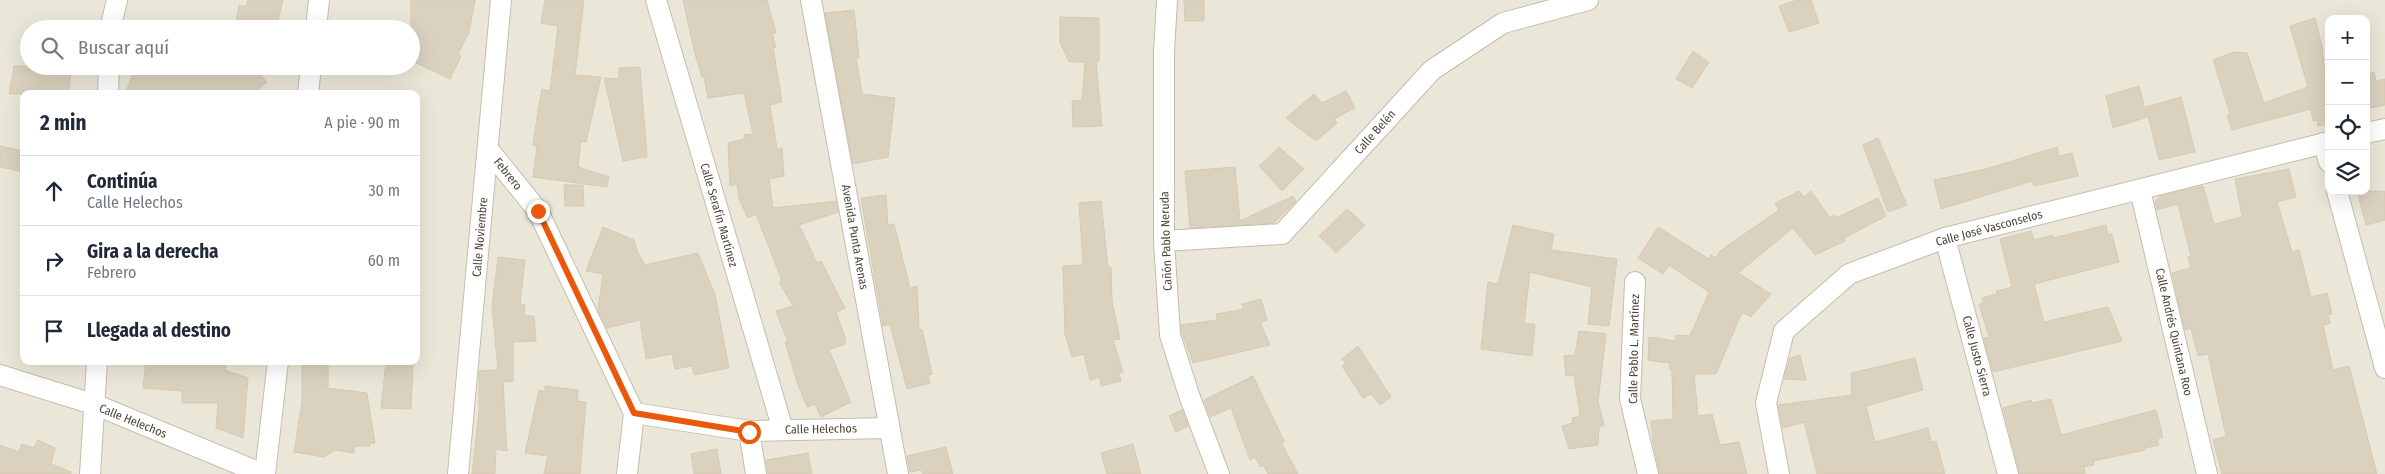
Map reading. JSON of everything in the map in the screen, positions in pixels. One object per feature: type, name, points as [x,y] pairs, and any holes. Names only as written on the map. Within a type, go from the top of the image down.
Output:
[{"type":"street","points":[[112,20],[116,0]]},
{"type":"street","points":[[317,20],[319,0]]},
{"type":"street","name":"Calle Noviembre","points":[[458,474],[502,0]]},
{"type":"street","name":"Calle Serafín Martínez","points":[[656,0],[783,430]]},
{"type":"street","name":"Avenida Punta Arenas","points":[[811,0],[898,474]]},
{"type":"street","name":"Cañón Pablo Neruda","points":[[1167,0],[1164,51],[1164,241],[1170,335],[1189,395],[1219,474]]},
{"type":"street","name":"Calle Belén","points":[[1164,241],[1282,234],[1432,70],[1503,23],[1588,0]]},
{"type":"street","points":[[108,90],[109,75]]},
{"type":"street","points":[[308,90],[310,75]]},
{"type":"street","points":[[2370,133],[2385,129]]},
{"type":"street","name":"Febrero","points":[[488,149],[538,211],[634,413]]},
{"type":"street","name":"Calle José Vasconselos","points":[[1779,474],[1766,403],[1784,331],[1849,274],[1945,238],[2140,190],[2325,149]]},
{"type":"street","name":"Calle Andrés Quintana Roo","points":[[2140,190],[2207,474]]},
{"type":"street","points":[[2338,195],[2385,368]]},
{"type":"street","name":"Calle Justo Sierra","points":[[1945,238],[2008,474]]},
{"type":"street","name":"Calle Pablo L. Martínez","points":[[1635,282],[1630,399],[1648,474]]},
{"type":"street","points":[[90,474],[98,365]]},
{"type":"street","points":[[264,474],[278,365]]},
{"type":"street","name":"Calle Helechos","points":[[0,375],[96,405],[264,474]]},
{"type":"street","points":[[627,474],[634,413]]},
{"type":"street","name":"Calle Helechos","points":[[634,413],[749,432],[889,428]]},
{"type":"street","points":[[749,432],[756,474]]},
{"type":"shaded area","points":[[0,0],[2385,0],[2385,474],[0,474]]},
{"type":"building","points":[[248,0],[283,0],[278,20],[236,20],[239,5],[246,7]]},
{"type":"building","points":[[411,0],[475,0],[469,32],[458,54],[461,56],[450,79],[420,65],[420,20],[411,20]]},
{"type":"building","points":[[545,0],[584,0],[575,75],[601,77],[586,142],[581,141],[578,167],[609,177],[607,187],[533,177],[537,146],[533,145],[538,111],[542,89],[550,91],[558,26],[541,23]]},
{"type":"building","points":[[683,0],[767,0],[776,33],[772,33],[776,47],[773,47],[782,102],[770,105],[777,149],[782,148],[784,176],[769,179],[773,208],[836,201],[838,212],[799,225],[817,263],[821,261],[845,308],[836,312],[846,340],[844,341],[845,344],[829,350],[851,402],[821,417],[815,404],[807,407],[785,342],[788,342],[776,311],[793,306],[779,282],[782,281],[756,214],[748,218],[739,199],[737,184],[730,186],[728,143],[744,139],[744,135],[753,134],[744,93],[708,98],[704,77],[702,77],[695,54]]},
{"type":"building","points":[[1184,0],[1204,0],[1204,21],[1185,21]]},
{"type":"building","points":[[1797,0],[1811,0],[1819,23],[1789,32],[1779,6]]},
{"type":"building","points":[[854,10],[859,58],[856,58],[862,94],[895,98],[888,157],[853,164],[825,13]]},
{"type":"building","points":[[1060,17],[1099,18],[1099,61],[1096,61],[1102,126],[1073,127],[1072,101],[1082,100],[1085,62],[1069,62],[1060,42]]},
{"type":"building","points":[[2315,18],[2322,46],[2325,75],[2325,125],[2318,126],[2317,120],[2313,121],[2311,109],[2232,130],[2227,115],[2230,114],[2213,60],[2234,52],[2247,53],[2264,103],[2308,87],[2290,26]]},
{"type":"building","points":[[1693,51],[1709,62],[1692,88],[1676,79]]},
{"type":"building","points":[[14,66],[20,66],[20,75],[71,75],[69,90],[20,90],[20,94],[9,94]]},
{"type":"building","points":[[640,67],[647,157],[623,161],[604,78],[619,79],[619,68]]},
{"type":"building","points":[[2374,72],[2376,81],[2385,79],[2385,105],[2370,108],[2370,73]]},
{"type":"building","points":[[132,75],[261,75],[267,82],[258,90],[127,90]]},
{"type":"building","points":[[2139,86],[2147,117],[2113,128],[2106,96]]},
{"type":"building","points":[[1346,91],[1355,108],[1334,119],[1337,123],[1316,141],[1286,118],[1314,94],[1322,103]]},
{"type":"building","points":[[2181,97],[2195,152],[2159,160],[2146,107]]},
{"type":"building","points":[[1878,138],[1907,205],[1888,212],[1863,145]]},
{"type":"building","points":[[0,146],[20,150],[20,171],[0,167]]},
{"type":"building","points":[[1279,147],[1304,169],[1282,191],[1259,166]]},
{"type":"building","points":[[2057,147],[2059,156],[2072,153],[2078,176],[2034,186],[2032,181],[1941,209],[1934,180],[1986,169]]},
{"type":"building","points":[[1235,167],[1240,221],[1293,196],[1296,201],[1274,223],[1190,228],[1185,171]]},
{"type":"building","points":[[2289,169],[2296,197],[2277,202],[2292,252],[2299,250],[2311,297],[2327,293],[2332,314],[2328,315],[2330,323],[2323,325],[2333,370],[2349,366],[2377,474],[2222,474],[2213,440],[2226,436],[2208,354],[2198,356],[2191,328],[2185,330],[2172,273],[2191,268],[2188,257],[2191,256],[2178,204],[2157,210],[2155,202],[2160,196],[2203,186],[2214,224],[2242,217],[2235,179]]},
{"type":"building","points":[[564,185],[583,185],[584,206],[565,206]]},
{"type":"building","points":[[1799,191],[1804,197],[1811,191],[1830,218],[1834,215],[1836,218],[1878,198],[1886,216],[1844,238],[1845,241],[1815,255],[1793,228],[1738,273],[1771,294],[1751,317],[1742,312],[1716,374],[1694,374],[1698,416],[1712,414],[1720,445],[1739,442],[1747,474],[1660,474],[1653,442],[1651,421],[1673,419],[1672,370],[1670,370],[1669,363],[1648,360],[1649,337],[1675,341],[1676,335],[1690,336],[1709,292],[1669,265],[1663,274],[1638,258],[1658,227],[1709,259],[1711,255],[1716,258],[1720,251],[1779,210],[1775,203]]},
{"type":"building","points":[[2370,191],[2385,191],[2385,220],[2366,225],[2358,195],[2370,195]]},
{"type":"building","points":[[886,195],[888,225],[894,224],[910,288],[917,286],[919,330],[922,329],[932,374],[928,375],[930,383],[907,389],[890,324],[883,326],[861,198]]},
{"type":"building","points":[[1101,201],[1108,267],[1111,267],[1112,301],[1120,339],[1113,340],[1123,372],[1119,373],[1121,381],[1101,386],[1100,377],[1090,380],[1084,354],[1072,357],[1065,334],[1063,266],[1083,265],[1079,203]]},
{"type":"building","points":[[1347,209],[1365,225],[1336,253],[1319,236]]},
{"type":"building","points":[[1513,225],[1554,234],[1551,250],[1617,259],[1609,326],[1588,324],[1592,287],[1530,272],[1524,324],[1534,324],[1535,327],[1532,356],[1481,349],[1488,282],[1498,284]]},
{"type":"building","points":[[2106,225],[2108,235],[2112,234],[2119,262],[2034,284],[2044,322],[2108,307],[2122,341],[1993,372],[1984,338],[1989,337],[1979,304],[1983,303],[1982,298],[1997,294],[1996,291],[2012,287],[2000,239],[2031,231],[2034,240],[2052,235],[2053,238]]},
{"type":"building","points":[[603,227],[634,240],[637,251],[645,265],[698,253],[715,295],[729,368],[694,375],[692,366],[675,369],[672,354],[646,359],[640,320],[607,328],[598,310],[603,274],[586,271]]},
{"type":"building","points":[[498,257],[525,260],[520,304],[525,305],[524,316],[534,316],[536,341],[513,342],[513,381],[503,382],[507,451],[496,449],[495,474],[472,474],[479,411],[479,371],[498,370],[492,306]]},
{"type":"building","points":[[1261,299],[1267,320],[1260,322],[1270,345],[1193,363],[1181,325],[1217,320],[1216,314],[1244,309],[1242,304]]},
{"type":"building","points":[[1579,331],[1606,334],[1598,402],[1604,425],[1599,427],[1598,445],[1569,449],[1562,426],[1573,423],[1572,418],[1580,416],[1574,375],[1566,376],[1564,356],[1575,355]]},
{"type":"building","points":[[1358,346],[1391,397],[1380,405],[1371,394],[1363,398],[1342,366],[1346,363],[1342,359]]},
{"type":"building","points":[[1800,355],[1806,380],[1784,379],[1790,358]]},
{"type":"building","points":[[1915,358],[1923,390],[1866,406],[1875,442],[1928,428],[1931,442],[1936,441],[1945,474],[1817,474],[1804,422],[1783,428],[1778,405],[1852,395],[1851,373]]},
{"type":"building","points":[[146,365],[226,365],[225,370],[248,378],[243,438],[216,428],[218,403],[182,403],[182,391],[143,388]]},
{"type":"building","points":[[302,365],[328,365],[328,388],[367,393],[375,443],[370,443],[370,446],[354,446],[354,453],[335,450],[324,457],[294,452],[302,402]]},
{"type":"building","points":[[386,365],[413,365],[411,409],[381,408]]},
{"type":"building","points":[[1253,376],[1285,443],[1280,440],[1298,474],[1268,474],[1263,465],[1260,467],[1255,457],[1250,460],[1231,408],[1210,417],[1204,400]]},
{"type":"building","points":[[545,386],[578,390],[577,401],[586,402],[580,474],[544,474],[548,456],[525,453],[539,390],[545,392]]},
{"type":"building","points":[[2051,399],[2061,435],[2156,410],[2163,437],[2157,439],[2159,445],[2145,448],[2145,450],[2093,461],[2094,465],[2084,467],[2085,474],[2020,474],[2003,408],[2031,400],[2032,403]]},
{"type":"building","points":[[1182,410],[1188,426],[1176,432],[1169,416]]},
{"type":"building","points":[[38,440],[55,448],[51,464],[71,472],[71,474],[0,474],[0,445],[19,452],[22,444],[34,448]]},
{"type":"building","points":[[1133,444],[1141,474],[1107,474],[1101,453]]},
{"type":"building","points":[[946,447],[953,474],[923,474],[922,470],[910,472],[907,456]]},
{"type":"building","points":[[717,449],[721,474],[694,474],[691,454]]},
{"type":"building","points":[[808,453],[812,474],[768,474],[766,460]]},
{"type":"route","points":[[538,211],[634,413],[749,432]]}]
